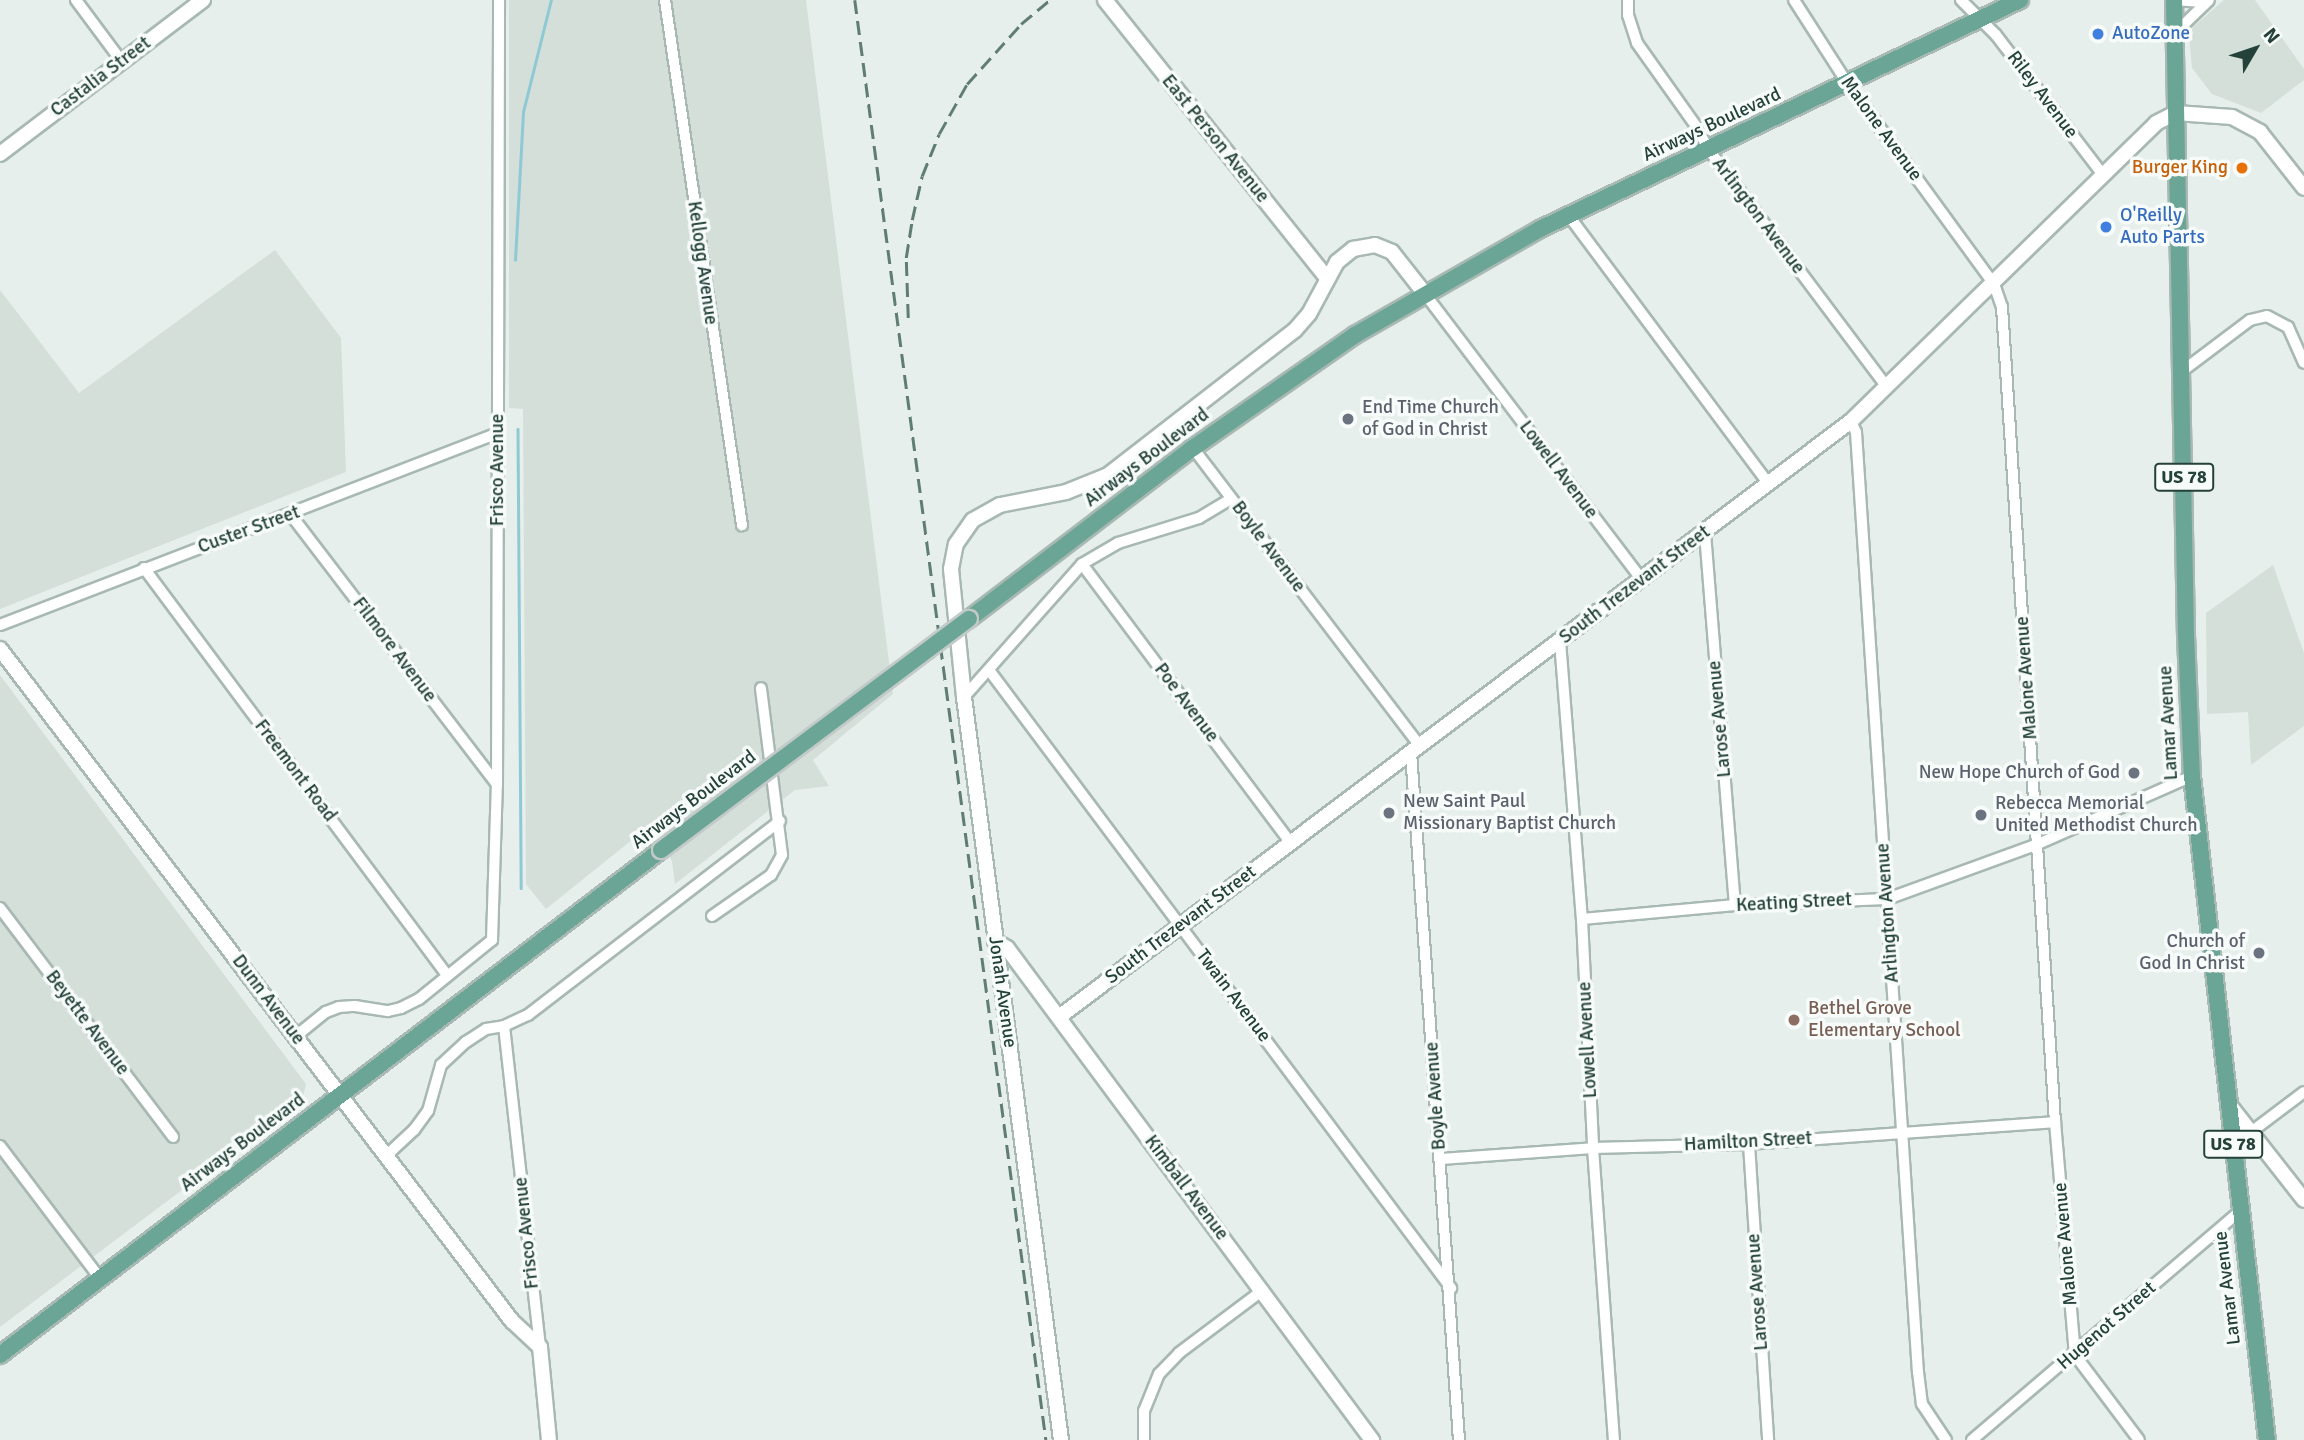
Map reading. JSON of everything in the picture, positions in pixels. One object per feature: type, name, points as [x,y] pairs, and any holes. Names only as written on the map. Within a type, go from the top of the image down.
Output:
[{"type":"main road","name":"Airways Boulevard","points":[[0,1355],[661,850],[1194,448],[1355,335],[1569,216],[1848,85],[1978,18],[2020,0]]},
{"type":"main road","name":"Lamar Avenue","points":[[2174,0],[2186,635],[2192,776],[2267,1440]]},
{"type":"street","points":[[76,0],[122,62]]},
{"type":"street","name":"Castalia Street","points":[[0,155],[203,0]]},
{"type":"street","name":"Frisco Avenue","points":[[447,975],[492,940],[497,784],[499,0]]},
{"type":"street","name":"Kellogg Avenue","points":[[665,0],[741,525]]},
{"type":"street","name":"East Person Avenue","points":[[1105,0],[1326,276]]},
{"type":"street","name":"Arlington Avenue","points":[[1628,0],[1628,15],[1636,43],[1696,126],[1709,150],[1886,387]]},
{"type":"street","name":"Malone Avenue","points":[[1794,0],[1848,85],[1994,284],[2002,307],[2055,1122],[2075,1354]]},
{"type":"street","name":"Riley Avenue","points":[[1961,0],[1996,35],[2103,175]]},
{"type":"street","points":[[2174,0],[2208,1]]},
{"type":"street","points":[[2175,33],[2208,1]]},
{"type":"street","points":[[2176,113],[2232,117],[2248,124],[2260,132],[2304,188]]},
{"type":"street","name":"South Trezevant Street","points":[[1059,1017],[1851,421],[2156,123],[2176,113]]},
{"type":"street","points":[[1569,216],[1768,483]]},
{"type":"street","name":"Airways Boulevard","points":[[956,544],[973,520],[1000,505],[1066,492],[1108,475],[1296,330],[1309,314],[1326,276],[1337,262],[1353,250],[1375,245],[1392,252],[1425,294]]},
{"type":"street","name":"Lowell Avenue","points":[[1425,294],[1640,579]]},
{"type":"street","points":[[2181,372],[2258,316],[2274,317],[2288,327],[2304,363]]},
{"type":"street","name":"Arlington Avenue","points":[[1851,421],[1857,446],[1922,1404],[1946,1440]]},
{"type":"street","name":"Custer Street","points":[[0,625],[498,433]]},
{"type":"street","name":"Boyle Avenue","points":[[1194,448],[1415,748],[1459,1440]]},
{"type":"street","points":[[964,697],[1082,564],[1118,543],[1199,518],[1231,499]]},
{"type":"street","name":"Filmore Avenue","points":[[291,515],[497,784]]},
{"type":"street","name":"Larose Avenue","points":[[1705,533],[1735,905]]},
{"type":"street","name":"Jonah Avenue","points":[[956,544],[951,569],[964,697],[1061,1440]]},
{"type":"street","name":"Poe Avenue","points":[[1082,564],[1290,842]]},
{"type":"street","name":"Freemont Road","points":[[144,568],[447,975]]},
{"type":"street","name":"Lowell Avenue","points":[[1560,641],[1582,919],[1592,1148],[1614,1440]]},
{"type":"street","name":"Dunn Avenue","points":[[0,649],[512,1321],[540,1347]]},
{"type":"street","name":"Twain Avenue","points":[[989,670],[1451,1288]]},
{"type":"street","points":[[712,916],[778,867],[782,855],[780,821],[761,688]]},
{"type":"street","name":"Keating Street","points":[[1582,919],[1735,905],[1887,899],[2038,844],[2192,776]]},
{"type":"street","points":[[387,1155],[414,1130],[428,1111],[441,1065],[466,1042],[486,1029],[504,1026],[528,1014],[780,821]]},
{"type":"street","name":"Beyette Avenue","points":[[0,908],[173,1137]]},
{"type":"street","name":"Kimball Avenue","points":[[995,940],[1007,948],[1372,1440]]},
{"type":"street","points":[[296,1036],[326,1012],[339,1007],[355,1006],[388,1011],[401,1008],[419,999],[447,975]]},
{"type":"street","name":"Frisco Avenue","points":[[504,1026],[549,1440]]},
{"type":"street","points":[[2251,1132],[2304,1092]]},
{"type":"street","points":[[2228,1103],[2304,1200]]},
{"type":"street","name":"Hamilton Street","points":[[1441,1158],[1592,1148],[1749,1144],[2055,1122]]},
{"type":"street","name":"Larose Avenue","points":[[1749,1144],[1768,1440]]},
{"type":"street","points":[[0,1146],[100,1278]]},
{"type":"street","name":"Hugenot Street","points":[[1972,1440],[2241,1211]]},
{"type":"street","points":[[1144,1440],[1144,1411],[1159,1374],[1179,1353],[1263,1290]]},
{"type":"street","points":[[2075,1354],[2139,1440]]},
{"type":"shaded area","points":[[509,0],[806,0],[893,694],[813,760],[829,786],[795,790],[675,884],[672,861],[653,823],[546,909],[526,884],[523,409],[509,408]]},
{"type":"shaded area","points":[[2224,0],[2255,0],[2304,69],[2304,80],[2261,113],[2212,94],[2192,68],[2189,35],[2193,27]]},
{"type":"shaded area","points":[[275,250],[341,338],[346,472],[0,609],[0,290],[79,393]]},
{"type":"shaded area","points":[[2273,565],[2304,653],[2304,726],[2251,765],[2248,712],[2207,714],[2206,613]]},
{"type":"shaded area","points":[[0,675],[306,1084],[303,1097],[296,1104],[0,1327]]},
{"type":"waterway","points":[[515,260],[523,112],[551,0]]},
{"type":"waterway","points":[[518,429],[521,888]]},
{"type":"railway","points":[[855,0],[1046,1440]]},
{"type":"railway","points":[[908,318],[906,258],[912,220],[922,176],[939,134],[967,84],[1021,24],[1050,0]]},
{"type":"place","name":"AutoZone","points":[[2098,34]]},
{"type":"place","name":"Burger King","points":[[2242,168]]},
{"type":"place","name":"O'Reilly Auto Parts","points":[[2106,227]]},
{"type":"place","name":"End Time Church of God in Christ","points":[[1348,419]]},
{"type":"place","name":"New Hope Church of God","points":[[2134,773]]},
{"type":"place","name":"New Saint Paul Missionary Baptist Church","points":[[1389,813]]},
{"type":"place","name":"Rebecca Memorial United Methodist Church","points":[[1981,815]]},
{"type":"place","name":"Church of God In Christ","points":[[2259,953]]},
{"type":"place","name":"Bethel Grove Elementary School","points":[[1794,1020]]}]
